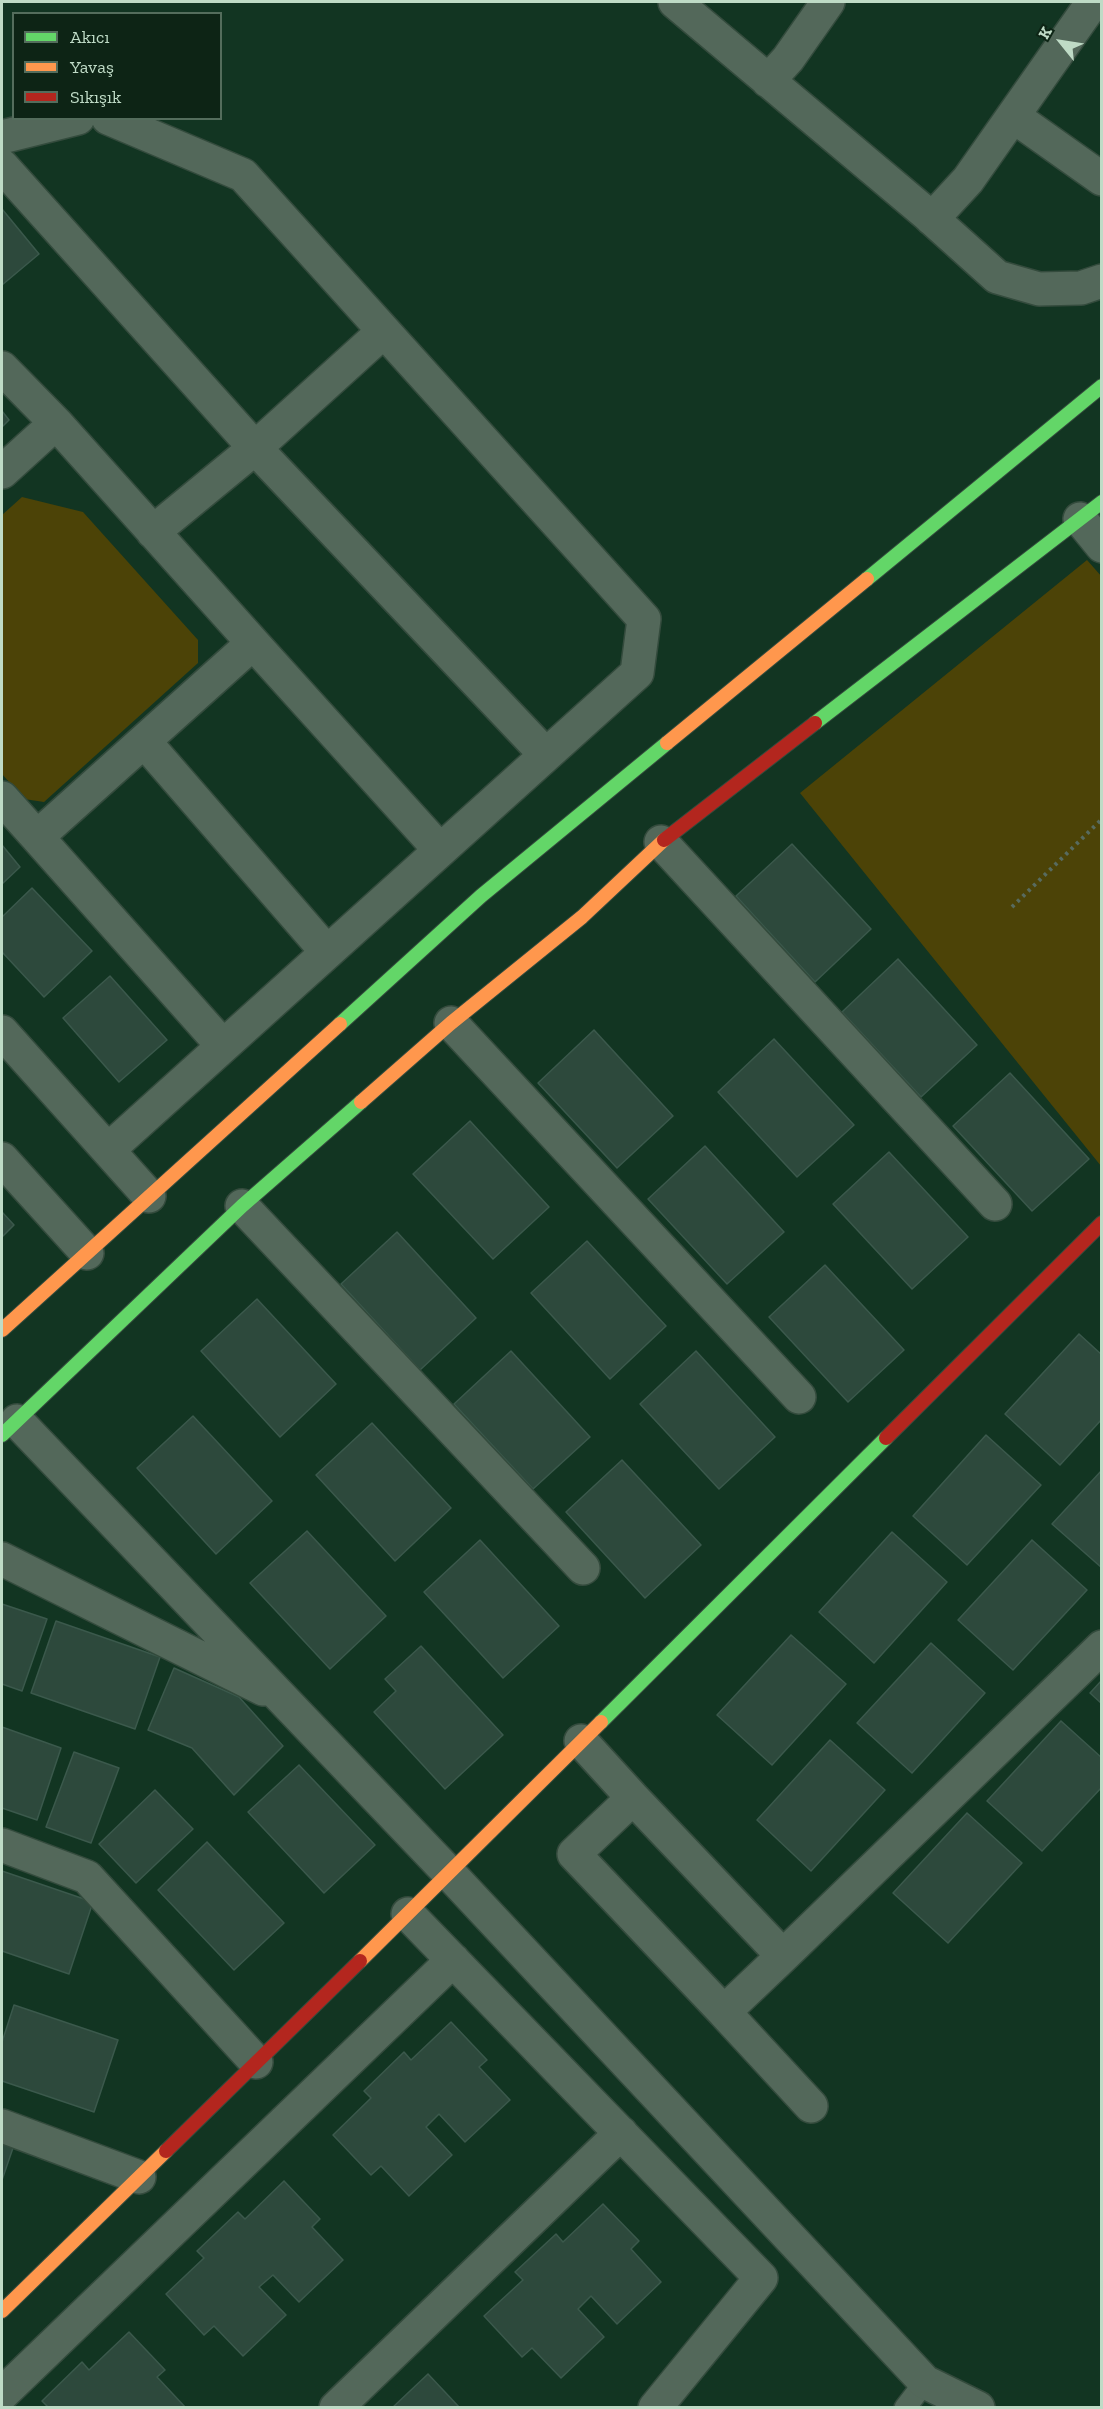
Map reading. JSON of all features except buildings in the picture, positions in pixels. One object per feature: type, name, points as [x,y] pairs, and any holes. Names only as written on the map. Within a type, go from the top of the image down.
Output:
[{"type":"main road","points":[[2,1330],[481,896],[1101,386]]},
{"type":"main road","points":[[9,1428],[242,1206],[451,1023],[582,917],[661,842],[1091,511]]},
{"type":"main road","points":[[2,2311],[408,1914],[1101,1223]]},
{"type":"street","points":[[675,2],[932,219],[997,277],[1039,289],[1081,288],[1101,281]]},
{"type":"street","points":[[768,81],[788,59],[828,2]]},
{"type":"street","points":[[932,219],[968,180],[1093,2]]},
{"type":"street","points":[[1013,116],[1101,178]]},
{"type":"street","points":[[2,137],[70,120]]},
{"type":"street","points":[[108,1150],[637,673],[644,619],[243,175],[113,120]]},
{"type":"street","points":[[2,166],[255,448],[546,755]]},
{"type":"street","points":[[153,532],[255,448],[384,331]]},
{"type":"street","points":[[2,368],[56,423],[440,850]]},
{"type":"street","points":[[2,472],[56,423]]},
{"type":"street","points":[[1091,511],[1101,546]]},
{"type":"street","points":[[37,837],[253,643]]},
{"type":"street","points":[[144,741],[327,952]]},
{"type":"street","points":[[2,798],[223,1046]]},
{"type":"street","points":[[661,842],[995,1204]]},
{"type":"street","points":[[451,1023],[799,1397]]},
{"type":"street","points":[[2,1032],[149,1196]]},
{"type":"street","points":[[2,1159],[87,1253]]},
{"type":"street","points":[[242,1206],[583,1568]]},
{"type":"street","points":[[9,1428],[283,1699],[925,2382],[978,2408]]},
{"type":"street","points":[[2,1559],[283,1699]]},
{"type":"street","points":[[724,2012],[1101,1647]]},
{"type":"street","points":[[581,1741],[783,1956]]},
{"type":"street","points":[[633,1798],[574,1854],[811,2106]]},
{"type":"street","points":[[2,1845],[87,1877],[256,2062]]},
{"type":"street","points":[[408,1914],[761,2278],[655,2408]]},
{"type":"street","points":[[2,2394],[453,1960]]},
{"type":"street","points":[[2,2126],[139,2177]]},
{"type":"street","points":[[336,2408],[621,2133]]},
{"type":"lane","points":[[905,2408],[925,2382]]},
{"type":"path","points":[[1012,907],[1101,819]]},
{"type":"shaded area","points":[[22,497],[83,512],[198,640],[198,663],[44,802],[24,799],[2,774],[2,515]]},
{"type":"shaded area","points":[[1087,560],[1102,577],[1101,1166],[800,793]]},
{"type":"traffic: fast","points":[[867,579],[1102,386]]},
{"type":"traffic: fast","points":[[815,723],[1102,502]]},
{"type":"traffic: fast","points":[[340,1024],[481,896],[667,743]]},
{"type":"traffic: fast","points":[[2,1435],[242,1206],[361,1102]]},
{"type":"traffic: fast","points":[[601,1722],[886,1438]]},
{"type":"traffic: slow","points":[[667,743],[867,579]]},
{"type":"traffic: slow","points":[[361,1102],[451,1023],[582,917],[664,840]]},
{"type":"traffic: slow","points":[[2,1330],[340,1024]]},
{"type":"traffic: slow","points":[[360,1961],[601,1722]]},
{"type":"traffic: slow","points":[[2,2311],[166,2151]]},
{"type":"traffic: jam","points":[[664,840],[815,723]]},
{"type":"traffic: jam","points":[[886,1438],[1102,1223]]},
{"type":"traffic: jam","points":[[166,2151],[360,1961]]}]
